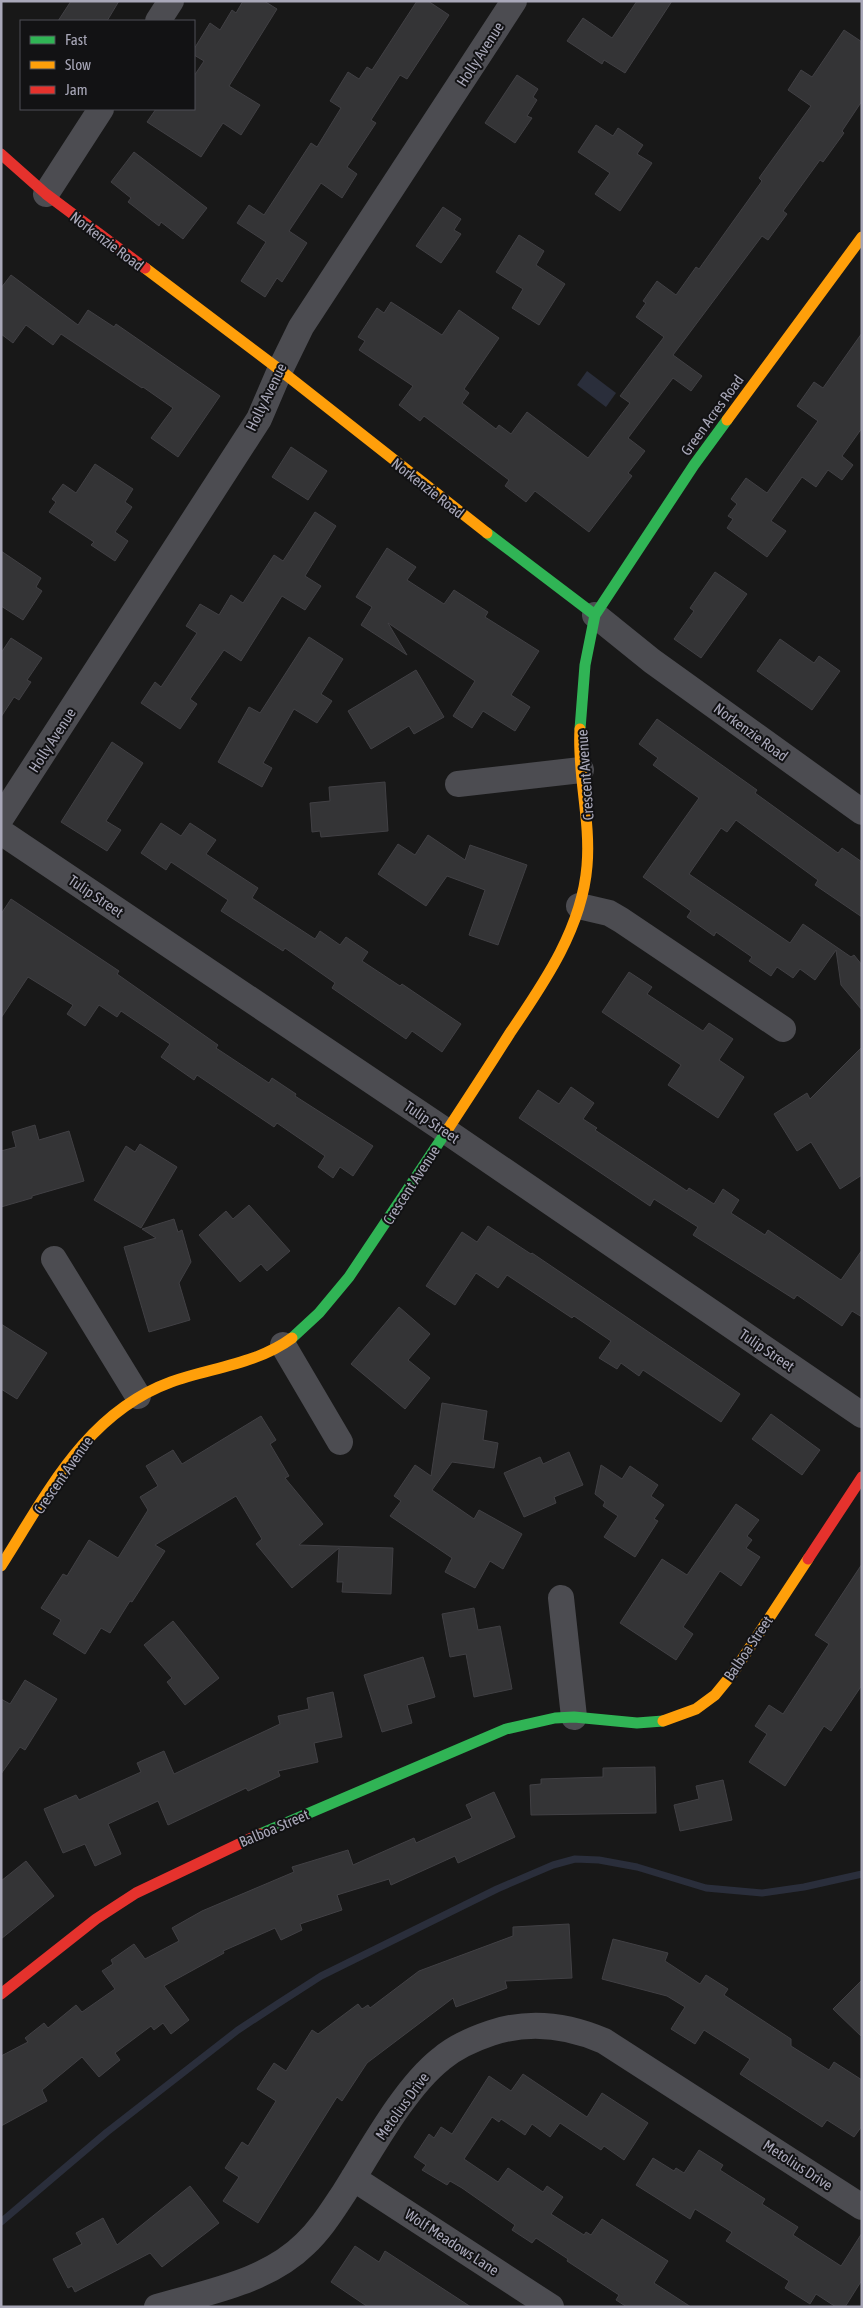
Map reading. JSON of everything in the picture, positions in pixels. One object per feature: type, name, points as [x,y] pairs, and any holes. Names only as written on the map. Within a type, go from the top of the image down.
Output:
[{"type":"street","points":[[159,20],[171,1]]},
{"type":"street","name":"Holly Avenue","points":[[1,818],[259,418],[280,370],[302,327],[514,1]]},
{"type":"street","points":[[46,194],[100,110]]},
{"type":"street","name":"Norkenzie Road","points":[[1,154],[46,194],[280,370],[432,492],[652,661],[862,812]]},
{"type":"street","name":"Green Acres Road","points":[[594,615],[694,465],[862,237]]},
{"type":"street","name":"Crescent Avenue","points":[[1,1566],[66,1466],[92,1434],[115,1411],[138,1396],[155,1388],[256,1357],[283,1345],[313,1320],[337,1294],[368,1252],[542,985],[569,934],[579,906],[587,867],[588,812],[582,770],[580,736],[585,665],[594,615]]},
{"type":"street","points":[[458,784],[582,770]]},
{"type":"street","name":"Tulip Street","points":[[1,832],[446,1131],[862,1415]]},
{"type":"street","points":[[579,906],[609,913],[783,1029]]},
{"type":"street","points":[[54,1259],[138,1396]]},
{"type":"street","points":[[283,1345],[340,1442]]},
{"type":"street","name":"Balboa Street","points":[[1,1994],[96,1919],[136,1893],[173,1873],[498,1732],[555,1718],[574,1717],[655,1723],[696,1709],[715,1695],[733,1673],[862,1477]]},
{"type":"street","points":[[561,1598],[574,1717]]},
{"type":"street","name":"Metolius Drive","points":[[157,2307],[250,2278],[288,2259],[318,2230],[410,2091],[425,2073],[442,2058],[464,2044],[507,2028],[546,2025],[585,2032],[621,2051],[862,2207]]},
{"type":"street","name":"Wolf Meadows Lane","points":[[353,2178],[551,2307]]},
{"type":"water","points":[[587,371],[616,393],[606,407],[577,385]]},
{"type":"building","points":[[71,1],[119,1],[108,20],[59,20]]},
{"type":"building","points":[[243,1],[264,1],[277,9],[229,86],[260,105],[241,135],[223,123],[201,157],[147,122],[155,110],[195,110],[195,74],[204,61],[195,56],[195,47],[210,23],[220,30],[232,10],[236,13]]},
{"type":"building","points":[[417,1],[428,1],[449,15],[407,79],[400,75],[371,120],[376,123],[347,167],[357,174],[342,198],[321,183],[289,231],[307,243],[282,282],[277,278],[265,297],[241,281],[266,242],[237,223],[249,205],[264,215],[311,143],[317,147],[341,108],[330,101],[348,72],[359,79],[367,67],[372,70]]},
{"type":"building","points":[[637,1],[672,1],[625,73],[604,60],[602,64],[567,41],[583,18],[612,38]]},
{"type":"building","points":[[844,30],[862,42],[862,101],[842,131],[844,133],[823,162],[820,160],[783,211],[787,214],[768,240],[762,236],[673,355],[702,376],[691,391],[673,378],[628,438],[645,451],[628,473],[632,476],[589,532],[535,491],[526,502],[505,486],[509,480],[424,416],[420,421],[399,405],[413,386],[359,350],[365,341],[358,337],[377,308],[384,313],[391,302],[442,335],[459,310],[499,338],[464,389],[469,393],[462,403],[496,429],[499,425],[511,434],[527,412],[588,458],[630,403],[620,396],[664,337],[636,317],[646,303],[643,301],[657,281],[676,295],[696,267],[699,269],[762,181],[759,178],[811,106],[788,90],[801,70],[812,77]]},
{"type":"building","points":[[517,75],[538,89],[533,97],[537,100],[527,116],[532,118],[515,143],[485,123]]},
{"type":"building","points":[[596,125],[613,136],[618,128],[643,145],[637,154],[652,163],[620,211],[595,194],[610,173],[578,152]]},
{"type":"building","points":[[134,152],[207,208],[183,239],[161,222],[159,226],[128,202],[131,198],[111,182]]},
{"type":"building","points":[[443,207],[461,219],[454,230],[461,234],[441,263],[416,246]]},
{"type":"building","points":[[519,235],[544,251],[536,265],[565,284],[539,325],[512,308],[523,289],[496,272]]},
{"type":"building","points":[[11,275],[78,325],[88,310],[114,327],[116,324],[220,396],[178,457],[151,438],[173,408],[143,387],[61,334],[53,345],[26,325],[13,343],[1,334],[1,288]]},
{"type":"building","points":[[862,333],[862,428],[842,456],[853,465],[842,480],[828,470],[816,487],[802,477],[771,521],[786,531],[767,557],[727,528],[733,519],[728,516],[737,504],[731,499],[746,478],[767,493],[818,421],[797,406],[814,382],[823,388]]},
{"type":"building","points":[[291,447],[327,471],[308,500],[272,477]]},
{"type":"building","points":[[95,464],[133,489],[125,502],[132,507],[115,532],[128,541],[115,561],[91,545],[94,542],[49,512],[56,502],[52,499],[63,484],[76,493]]},
{"type":"building","points":[[315,512],[336,526],[305,576],[321,586],[305,610],[282,596],[241,661],[224,650],[190,699],[197,704],[180,729],[141,703],[155,682],[161,687],[197,633],[186,626],[200,604],[219,615],[231,595],[243,603],[274,555],[283,561]]},
{"type":"building","points":[[387,548],[416,567],[407,580],[444,604],[454,590],[488,612],[485,617],[539,651],[511,695],[530,707],[515,731],[483,711],[472,728],[453,716],[475,681],[388,623],[407,655],[361,625],[372,607],[356,597]]},
{"type":"building","points":[[1,551],[41,578],[36,587],[42,591],[23,620],[1,606]]},
{"type":"building","points":[[715,572],[747,594],[701,658],[674,639],[694,611],[690,608]]},
{"type":"building","points":[[309,637],[343,659],[321,694],[332,701],[317,723],[294,709],[263,763],[272,768],[262,787],[218,762],[249,707],[260,713]]},
{"type":"building","points":[[11,638],[42,658],[27,680],[31,682],[19,700],[14,697],[1,717],[1,653]]},
{"type":"building","points":[[780,639],[814,663],[819,656],[840,671],[812,710],[757,671]]},
{"type":"building","points":[[416,670],[444,717],[414,734],[409,726],[371,749],[348,711]]},
{"type":"building","points":[[657,719],[757,790],[755,793],[838,853],[842,848],[862,862],[862,917],[815,885],[818,880],[736,820],[727,832],[721,828],[689,874],[790,943],[803,924],[851,957],[854,955],[862,965],[862,1010],[841,985],[836,950],[815,980],[800,969],[793,978],[777,967],[771,976],[749,961],[752,957],[716,932],[714,936],[687,917],[691,911],[643,877],[699,798],[653,765],[658,758],[639,744]]},
{"type":"building","points":[[112,742],[143,763],[106,821],[121,830],[107,851],[61,822]]},
{"type":"building","points":[[385,782],[388,831],[321,837],[320,831],[312,832],[310,803],[330,801],[329,787]]},
{"type":"building","points":[[161,823],[181,836],[190,823],[216,840],[206,854],[258,888],[252,898],[315,939],[320,931],[340,945],[346,937],[368,952],[362,961],[400,986],[402,984],[461,1024],[442,1052],[412,1031],[406,1039],[332,988],[335,983],[285,948],[283,951],[221,911],[228,900],[171,862],[166,870],[141,853]]},
{"type":"building","points":[[428,835],[465,860],[470,845],[527,865],[498,945],[469,935],[485,890],[447,876],[426,906],[378,874],[398,844],[415,855]]},
{"type":"building","points":[[11,899],[119,971],[117,974],[218,1045],[216,1048],[269,1083],[272,1078],[296,1094],[295,1096],[373,1146],[353,1176],[340,1167],[333,1178],[318,1167],[325,1156],[277,1123],[274,1127],[197,1075],[194,1080],[161,1057],[170,1044],[121,1011],[117,1017],[99,1005],[85,1026],[67,1014],[73,1005],[28,977],[1,1018],[1,914]]},
{"type":"building","points":[[629,972],[652,987],[647,994],[703,1031],[709,1023],[733,1039],[719,1060],[744,1077],[718,1118],[668,1085],[681,1065],[602,1012]]},
{"type":"building","points":[[862,1047],[862,1175],[840,1189],[811,1142],[797,1151],[774,1114],[807,1093],[810,1099]]},
{"type":"building","points":[[571,1087],[594,1103],[583,1119],[597,1128],[595,1130],[687,1191],[689,1188],[714,1204],[723,1189],[739,1200],[731,1213],[765,1235],[768,1230],[841,1280],[862,1250],[862,1317],[852,1311],[842,1326],[797,1295],[794,1299],[693,1235],[698,1227],[654,1199],[650,1206],[519,1118],[538,1090],[559,1104]]},
{"type":"building","points":[[35,1125],[39,1140],[69,1131],[84,1181],[1,1207],[1,1151],[16,1147],[12,1132]]},
{"type":"building","points":[[140,1144],[177,1167],[141,1228],[94,1200],[126,1146],[135,1152]]},
{"type":"building","points":[[249,1205],[290,1251],[267,1271],[261,1264],[240,1282],[199,1235],[226,1211],[233,1219]]},
{"type":"building","points":[[174,1219],[178,1232],[182,1230],[191,1262],[179,1283],[190,1320],[149,1332],[124,1247],[156,1238],[142,1229]]},
{"type":"building","points":[[488,1226],[532,1253],[740,1394],[721,1422],[643,1370],[639,1376],[621,1363],[617,1369],[599,1358],[611,1341],[507,1275],[498,1288],[476,1273],[455,1305],[426,1286],[462,1232],[477,1242]]},
{"type":"building","points":[[399,1307],[430,1334],[408,1360],[430,1378],[405,1409],[351,1364]]},
{"type":"building","points":[[1,1324],[47,1353],[17,1399],[1,1389]]},
{"type":"building","points":[[442,1403],[487,1411],[483,1440],[498,1443],[494,1468],[452,1462],[432,1490],[474,1519],[479,1510],[522,1534],[503,1569],[490,1561],[475,1588],[445,1572],[452,1558],[390,1516],[401,1501],[394,1496],[415,1465],[431,1476]]},
{"type":"building","points":[[771,1414],[820,1450],[802,1475],[752,1439]]},
{"type":"building","points":[[261,1416],[276,1440],[270,1444],[289,1476],[285,1478],[323,1524],[299,1545],[393,1548],[391,1594],[342,1592],[343,1582],[337,1582],[339,1548],[292,1588],[256,1544],[262,1539],[236,1496],[155,1545],[165,1551],[110,1633],[101,1628],[85,1654],[53,1634],[61,1620],[41,1608],[63,1574],[67,1576],[89,1540],[118,1558],[148,1510],[140,1497],[158,1486],[146,1466],[173,1450],[182,1464]]},
{"type":"building","points":[[569,1452],[583,1485],[554,1497],[556,1503],[524,1517],[504,1473],[540,1457],[543,1464]]},
{"type":"building","points":[[601,1465],[622,1479],[630,1466],[658,1485],[651,1496],[664,1505],[654,1519],[658,1521],[635,1557],[604,1537],[618,1516],[603,1506],[605,1502],[595,1494]]},
{"type":"building","points":[[736,1504],[759,1520],[747,1536],[752,1540],[746,1548],[760,1557],[741,1586],[720,1571],[683,1627],[693,1634],[676,1660],[620,1623],[662,1559],[687,1575]]},
{"type":"building","points":[[862,1564],[862,1685],[831,1731],[824,1726],[785,1786],[749,1762],[767,1734],[755,1726],[769,1705],[783,1714],[829,1644],[815,1635]]},
{"type":"building","points":[[474,1608],[478,1630],[500,1626],[512,1689],[474,1697],[466,1654],[450,1657],[442,1614]]},
{"type":"building","points":[[173,1621],[219,1678],[185,1705],[167,1682],[172,1678],[144,1645]]},
{"type":"building","points":[[423,1657],[435,1697],[407,1705],[412,1723],[382,1732],[364,1675]]},
{"type":"building","points":[[25,1680],[57,1699],[25,1750],[20,1747],[1,1774],[1,1699],[10,1704]]},
{"type":"building","points":[[333,1692],[342,1737],[314,1743],[318,1762],[278,1771],[280,1776],[248,1791],[246,1788],[168,1825],[158,1801],[108,1824],[121,1854],[95,1866],[85,1844],[63,1853],[44,1809],[76,1795],[79,1800],[141,1772],[137,1763],[164,1751],[174,1774],[280,1724],[278,1716],[309,1709],[307,1698]]},
{"type":"building","points":[[655,1767],[656,1813],[531,1815],[530,1785],[541,1784],[541,1779],[603,1777],[603,1768]]},
{"type":"building","points":[[723,1780],[732,1820],[680,1831],[674,1805],[699,1799],[696,1786]]},
{"type":"building","points":[[494,1792],[515,1837],[458,1863],[455,1856],[391,1885],[389,1879],[337,1895],[342,1910],[300,1924],[302,1930],[281,1940],[275,1928],[223,1951],[224,1953],[164,1986],[189,2020],[171,2034],[163,2023],[154,2030],[151,2026],[115,2053],[120,2060],[99,2077],[82,2057],[42,2090],[47,2101],[1,2126],[1,2056],[28,2042],[25,2038],[44,2023],[48,2028],[76,2005],[82,2012],[115,1989],[102,1971],[113,1964],[111,1960],[134,1944],[145,1959],[179,1941],[172,1928],[202,1911],[294,1872],[292,1867],[348,1850],[353,1865],[414,1838],[416,1843],[472,1818],[466,1805]]},
{"type":"building","points":[[26,1861],[54,1896],[1,1939],[1,1881]]},
{"type":"building","points":[[569,1924],[572,1978],[505,1981],[507,1988],[456,2007],[453,1998],[367,2063],[342,2101],[337,2097],[258,2223],[223,2201],[239,2177],[225,2168],[242,2142],[248,2146],[276,2101],[257,2089],[274,2063],[286,2071],[312,2030],[318,2034],[358,2004],[362,2009],[368,2005],[370,2008],[419,1971],[513,1936],[513,1927]]},
{"type":"building","points":[[613,1939],[668,1953],[665,1961],[700,1984],[706,1975],[728,1989],[724,1995],[791,2039],[791,2046],[829,2070],[834,2062],[862,2080],[862,2126],[854,2137],[827,2120],[822,2127],[740,2074],[750,2059],[704,2030],[695,2044],[671,2029],[685,2007],[667,1996],[602,1979]]},
{"type":"building","points":[[862,1980],[862,2037],[833,2009]]},
{"type":"building","points":[[523,2074],[587,2117],[602,2093],[648,2123],[624,2160],[604,2146],[601,2150],[560,2123],[550,2137],[532,2124],[525,2135],[501,2119],[499,2122],[492,2117],[464,2159],[498,2182],[508,2168],[543,2192],[547,2186],[563,2197],[551,2214],[584,2235],[586,2232],[591,2235],[602,2219],[668,2261],[654,2283],[691,2307],[627,2307],[616,2300],[619,2295],[536,2238],[532,2243],[512,2230],[515,2225],[462,2188],[450,2181],[447,2185],[422,2170],[426,2165],[414,2157],[429,2134],[434,2138],[441,2127],[452,2134],[489,2076],[511,2091]]},
{"type":"building","points":[[699,2150],[723,2165],[720,2170],[765,2199],[762,2204],[798,2227],[793,2235],[841,2266],[862,2233],[862,2280],[845,2307],[836,2307],[816,2294],[810,2304],[785,2288],[789,2281],[726,2241],[732,2232],[695,2209],[690,2219],[636,2185],[653,2158],[674,2171],[676,2168],[684,2173]]},
{"type":"building","points":[[190,2186],[219,2223],[162,2267],[150,2253],[75,2292],[72,2286],[68,2288],[53,2259],[82,2244],[76,2233],[103,2218],[117,2245]]},
{"type":"building","points":[[355,2246],[379,2262],[385,2251],[471,2307],[368,2307],[331,2282]]},
{"type":"waterway","points":[[1,2222],[107,2132],[238,2030],[279,2003],[321,1976],[497,1889],[553,1865],[575,1859],[599,1860],[637,1867],[706,1888],[762,1893],[804,1887],[862,1874]]},
{"type":"traffic: fast","points":[[580,729],[585,665],[595,615],[694,465],[727,420]]},
{"type":"traffic: fast","points":[[487,533],[595,615]]},
{"type":"traffic: fast","points":[[292,1338],[319,1313],[349,1277],[448,1129]]},
{"type":"traffic: fast","points":[[260,1834],[506,1729],[555,1718],[574,1717],[637,1723],[663,1721]]},
{"type":"traffic: slow","points":[[727,420],[862,237]]},
{"type":"traffic: slow","points":[[145,268],[280,370],[487,533]]},
{"type":"traffic: slow","points":[[448,1129],[548,975],[578,911],[584,889],[588,849],[580,763],[580,729]]},
{"type":"traffic: slow","points":[[1,1566],[35,1511],[71,1459],[92,1435],[115,1414],[141,1396],[171,1382],[249,1360],[278,1347],[292,1338]]},
{"type":"traffic: slow","points":[[663,1721],[696,1709],[715,1695],[733,1673],[808,1559]]},
{"type":"traffic: jam","points":[[1,154],[46,194],[145,268]]},
{"type":"traffic: jam","points":[[808,1559],[862,1477]]},
{"type":"traffic: jam","points":[[1,1994],[96,1919],[136,1893],[260,1834]]}]
